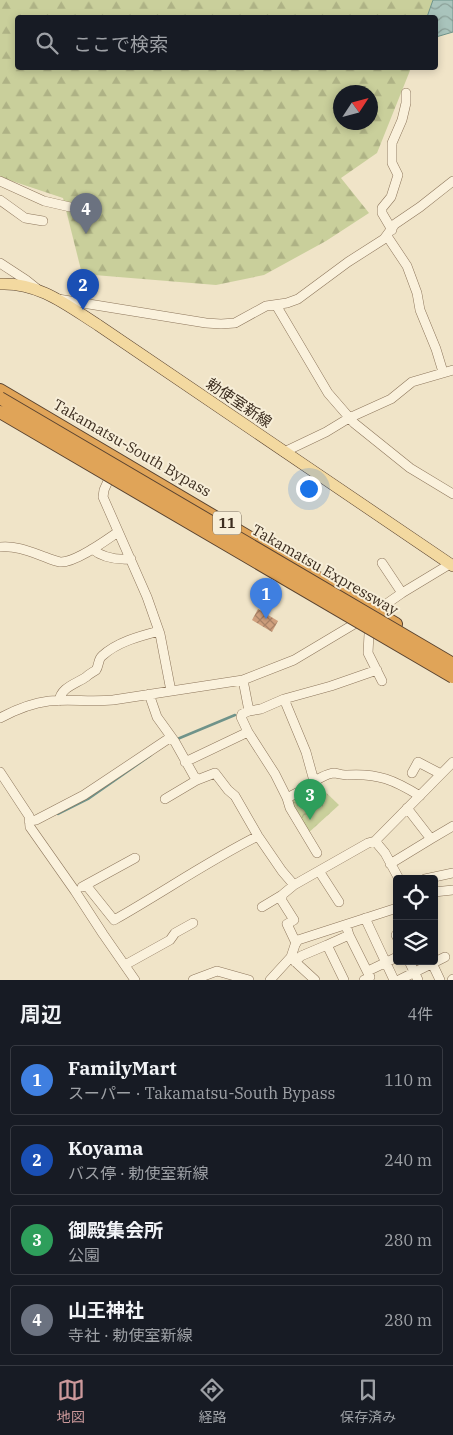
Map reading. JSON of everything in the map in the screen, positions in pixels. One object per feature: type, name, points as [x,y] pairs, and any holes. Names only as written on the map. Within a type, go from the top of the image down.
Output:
[{"type":"highway","name":"Takamatsu-South Bypass","points":[[0,390],[453,657]]},
{"type":"highway","name":"Takamatsu Expressway","points":[[0,398],[453,664]]},
{"type":"highway","name":"Takamatsu Expressway","points":[[0,412],[453,677]]},
{"type":"highway","name":"11","points":[[0,419],[453,683]]},
{"type":"main road","name":"勅使室新線","points":[[0,284],[17,284],[37,289],[56,298],[452,565]]},
{"type":"street","points":[[406,93],[402,120],[392,143],[392,163],[398,175],[390,197],[382,208],[382,213],[407,266],[417,293],[420,310],[443,372]]},
{"type":"street","points":[[0,181],[44,201],[70,208]]},
{"type":"street","points":[[56,298],[221,324],[235,323],[266,306],[287,303],[298,299],[348,262],[384,239],[395,224],[420,208],[453,181]]},
{"type":"street","points":[[0,200],[24,218],[44,221]]},
{"type":"street","points":[[0,262],[37,289]]},
{"type":"street","points":[[276,304],[328,393],[349,418],[410,468],[453,494]]},
{"type":"street","points":[[284,452],[326,432],[349,418],[391,399],[412,382],[453,370]]},
{"type":"street","points":[[108,481],[103,497],[147,597],[159,631],[171,690]]},
{"type":"street","points":[[0,547],[16,548],[61,562],[70,560],[92,549],[118,532]]},
{"type":"street","points":[[92,549],[113,559],[131,559]]},
{"type":"street","points":[[382,563],[402,593]]},
{"type":"street","points":[[0,718],[36,704],[51,701],[98,701],[243,680],[294,660],[376,611],[402,593],[452,565]]},
{"type":"street","points":[[59,701],[60,695],[66,688],[82,680],[96,669],[101,656],[122,643],[159,631]]},
{"type":"street","points":[[369,634],[368,653],[382,681]]},
{"type":"street","points":[[317,853],[290,808],[275,774],[248,732],[241,717],[242,714],[249,711],[261,709],[284,699],[331,686],[377,670]]},
{"type":"street","points":[[243,680],[249,711]]},
{"type":"street","points":[[148,694],[157,717],[173,739],[197,780]]},
{"type":"street","points":[[284,699],[306,752],[313,783]]},
{"type":"street","points":[[185,762],[248,732]]},
{"type":"street","points":[[29,821],[36,820],[84,795],[173,739]]},
{"type":"street","points":[[412,773],[418,762],[441,774]]},
{"type":"street","points":[[262,907],[294,885],[368,843],[375,841],[453,762]]},
{"type":"street","points":[[0,772],[29,816],[30,827],[135,980]]},
{"type":"street","points":[[165,799],[197,780],[215,773],[235,796],[258,836],[294,885]]},
{"type":"street","points":[[287,798],[324,776],[333,773],[347,775],[353,773],[383,777],[398,782],[420,796]]},
{"type":"street","points":[[407,808],[431,839]]},
{"type":"street","points":[[390,864],[453,826]]},
{"type":"street","points":[[86,885],[114,920],[236,847],[258,836]]},
{"type":"street","points":[[375,841],[385,853],[396,875]]},
{"type":"street","points":[[75,891],[136,858]]},
{"type":"street","points":[[319,871],[339,902]]},
{"type":"street","points":[[438,876],[453,873]]},
{"type":"street","points":[[438,892],[453,890]]},
{"type":"street","points":[[282,895],[282,901],[294,920],[287,924],[296,943],[293,960]]},
{"type":"street","points":[[296,943],[303,938],[393,909]]},
{"type":"street","points":[[364,918],[394,980]]},
{"type":"street","points":[[125,966],[170,940],[175,933],[193,923]]},
{"type":"street","points":[[346,924],[349,935],[369,977],[386,962],[393,959]]},
{"type":"street","points":[[270,980],[293,960],[349,935]]},
{"type":"street","points":[[327,946],[344,980]]},
{"type":"street","points":[[438,960],[445,957]]},
{"type":"street","points":[[293,960],[314,980]]},
{"type":"street","points":[[399,980],[416,976],[428,965]]},
{"type":"street","points":[[432,965],[440,980]]},
{"type":"street","points":[[193,980],[218,971],[249,980]]},
{"type":"green space","points":[[0,0],[433,0],[429,15],[15,15],[15,70],[410,70],[377,153],[341,178],[369,213],[326,241],[264,275],[216,285],[82,274],[63,198],[0,177]]},
{"type":"green space","points":[[314,781],[339,805],[306,835],[287,798]]},
{"type":"water","points":[[433,0],[453,0],[453,32],[438,36],[438,15],[428,15]]},
{"type":"building","points":[[258,609],[278,621],[272,632],[252,620]]},
{"type":"waterway","points":[[175,740],[235,715]]},
{"type":"waterway","points":[[58,814],[88,799],[151,755]]},
{"type":"place","name":"山王神社","points":[[86,234]]},
{"type":"place","name":"Koyama","points":[[83,310]]},
{"type":"place","name":"FamilyMart","points":[[266,619]]},
{"type":"place","name":"御殿集会所","points":[[310,820]]}]
